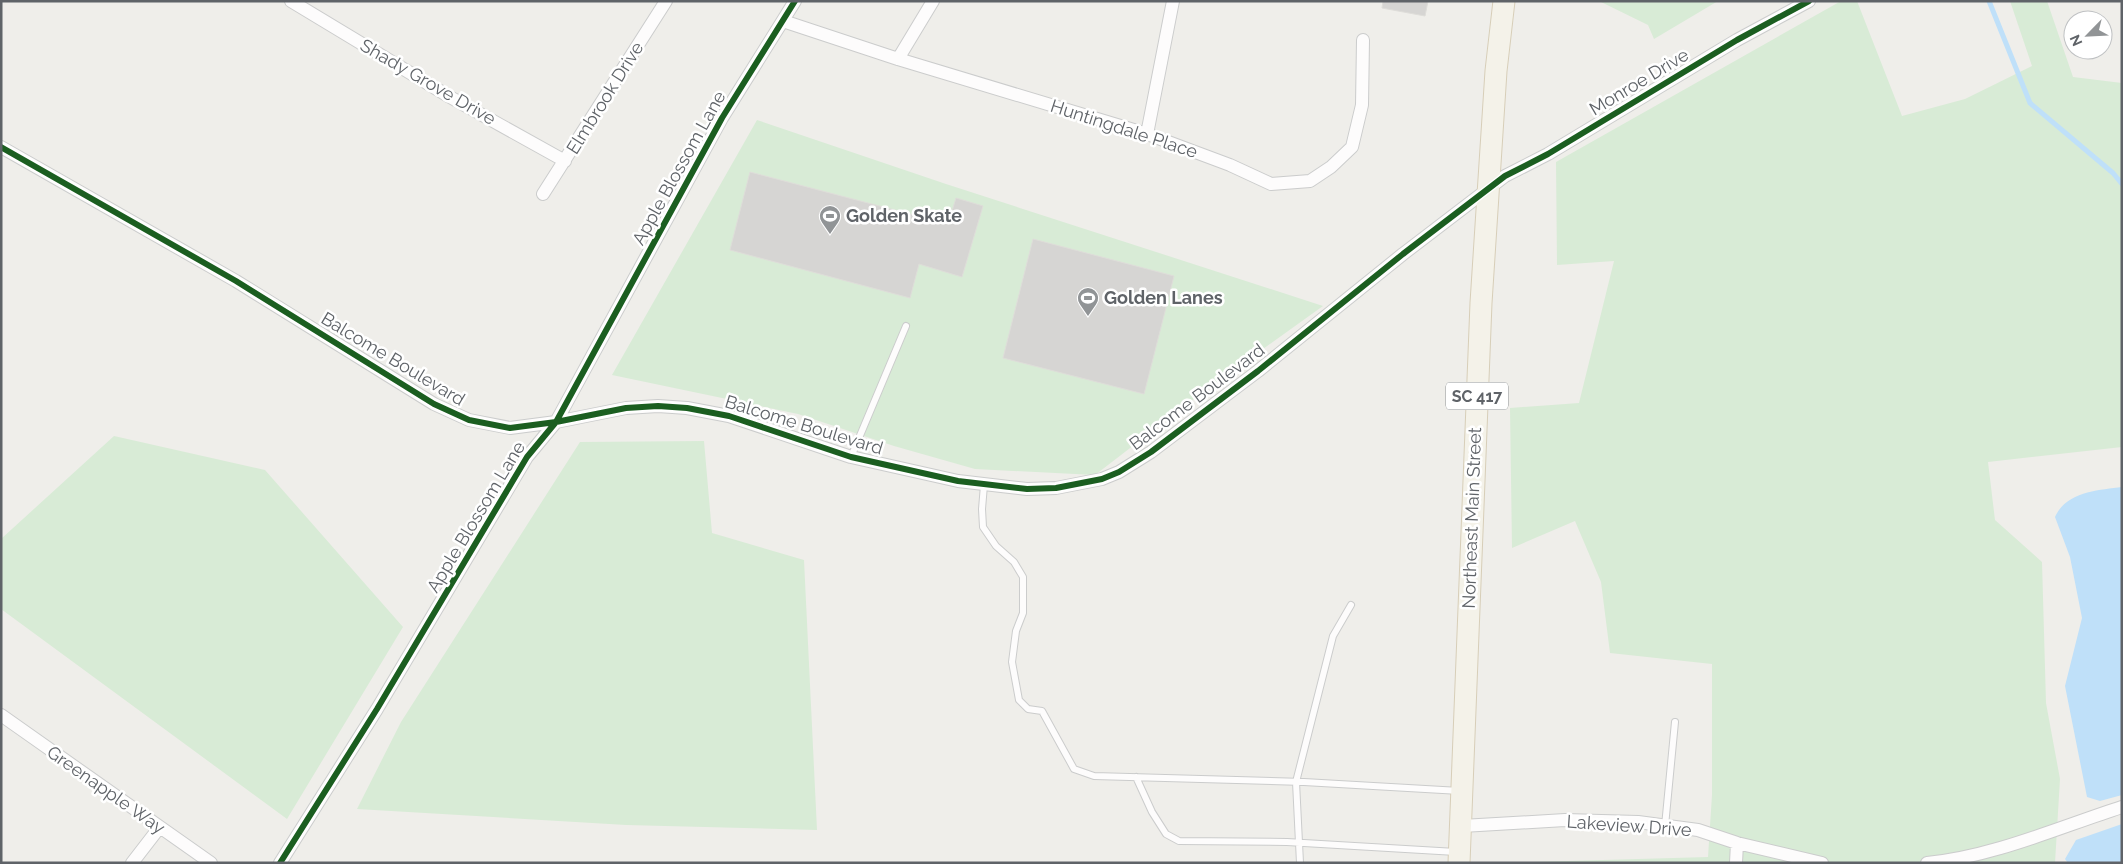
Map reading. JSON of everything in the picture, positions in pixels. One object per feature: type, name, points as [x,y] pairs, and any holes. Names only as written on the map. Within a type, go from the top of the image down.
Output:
[{"type":"main road","name":"Northeast Main Street","points":[[1462,826],[1476,426],[1487,192],[1496,70],[1504,1]]},
{"type":"main road","name":"SC 417","points":[[1459,857],[1462,826]]},
{"type":"street","name":"Shady Grove Drive","points":[[291,1],[450,97],[565,161]]},
{"type":"street","name":"Elmbrook Drive","points":[[543,194],[666,1]]},
{"type":"street","name":"Apple Blossom Lane","points":[[280,863],[377,708],[527,457],[556,422],[722,118],[795,1]]},
{"type":"street","points":[[898,59],[933,1]]},
{"type":"street","points":[[1147,134],[1173,1]]},
{"type":"street","name":"Monroe Drive","points":[[1487,192],[1506,176],[1548,154],[1738,40],[1809,1]]},
{"type":"street","name":"Huntingdale Place","points":[[782,21],[898,59],[1147,134],[1230,165],[1271,184],[1310,182],[1352,147],[1362,105],[1363,40]]},
{"type":"street","name":"Balcome Boulevard","points":[[1,147],[236,281],[452,414],[481,424],[510,428],[556,422],[626,408],[658,406],[687,408],[729,416],[851,457],[958,482],[1027,489],[1056,488],[1102,479],[1136,463],[1258,371],[1403,254],[1487,192]]},
{"type":"street","name":"Greenapple Way","points":[[1,715],[211,863]]},
{"type":"street","points":[[1927,863],[2004,846],[2122,807]]},
{"type":"street","name":"Lakeview Drive","points":[[1462,826],[1565,820],[1638,822],[1698,830],[1822,863]]},
{"type":"street","points":[[132,863],[159,828]]},
{"type":"street","points":[[1736,863],[1738,842]]},
{"type":"lane","points":[[851,457],[906,326]]},
{"type":"lane","points":[[984,486],[983,527],[996,546],[1014,562],[1023,577],[1023,613],[1016,631],[1012,662],[1019,700],[1028,709],[1042,711],[1074,769],[1094,776],[1296,782],[1463,792]]},
{"type":"lane","points":[[1300,863],[1296,782],[1334,636],[1351,605]]},
{"type":"lane","points":[[1665,826],[1674,722]]},
{"type":"lane","points":[[1136,777],[1152,812],[1166,834],[1179,840],[1298,843],[1459,857]]},
{"type":"green space","points":[[1599,1],[1718,1],[1654,39],[1648,25]]},
{"type":"green space","points":[[1841,1],[1857,1],[1902,116],[1965,99],[2032,66],[2010,1],[2047,1],[2063,48],[2063,60],[2067,60],[2073,77],[2122,83],[2122,447],[1988,462],[1995,520],[2042,562],[2046,703],[2060,779],[2055,863],[1498,863],[1708,857],[1712,795],[1712,664],[1610,653],[1601,582],[1575,521],[1512,548],[1510,408],[1579,403],[1614,261],[1557,265],[1556,162]]},
{"type":"green space","points":[[757,120],[946,184],[1323,306],[1203,392],[1095,475],[975,469],[894,446],[798,414],[612,375]]},
{"type":"green space","points":[[114,436],[265,470],[403,627],[287,819],[1,609],[1,539]]},
{"type":"green space","points":[[704,441],[712,533],[804,560],[817,830],[626,825],[357,809],[401,722],[580,442]]},
{"type":"water","points":[[2122,487],[2122,795],[2100,801],[2087,797],[2065,686],[2082,618],[2070,557],[2055,517],[2067,502],[2075,497],[2093,491]]},
{"type":"water","points":[[2122,824],[2122,863],[2068,863],[2065,859],[2076,840]]},
{"type":"building","points":[[1383,1],[1428,1],[1425,16],[1382,8]]},
{"type":"building","name":"Golden Skate","points":[[750,172],[948,224],[956,198],[983,206],[962,277],[919,264],[910,298],[730,250]]},
{"type":"building","name":"Golden Lanes","points":[[1033,239],[1174,276],[1144,394],[1003,358]]},
{"type":"waterway","points":[[1989,1],[2030,103],[2113,173],[2122,184]]},
{"type":"cycle path","points":[[280,863],[377,709],[527,457],[556,422],[722,118],[795,1]]},
{"type":"cycle path","points":[[1,147],[236,281],[434,404],[469,420],[510,428],[556,422],[626,408],[658,406],[687,408],[729,416],[851,457],[958,481],[1027,489],[1056,488],[1102,479],[1119,472],[1151,452],[1258,371],[1403,254],[1505,176],[1548,154],[1737,40],[1809,1]]},
{"type":"place","name":"Golden Skate","points":[[830,235]]},
{"type":"place","name":"Golden Lanes","points":[[1088,317]]}]
